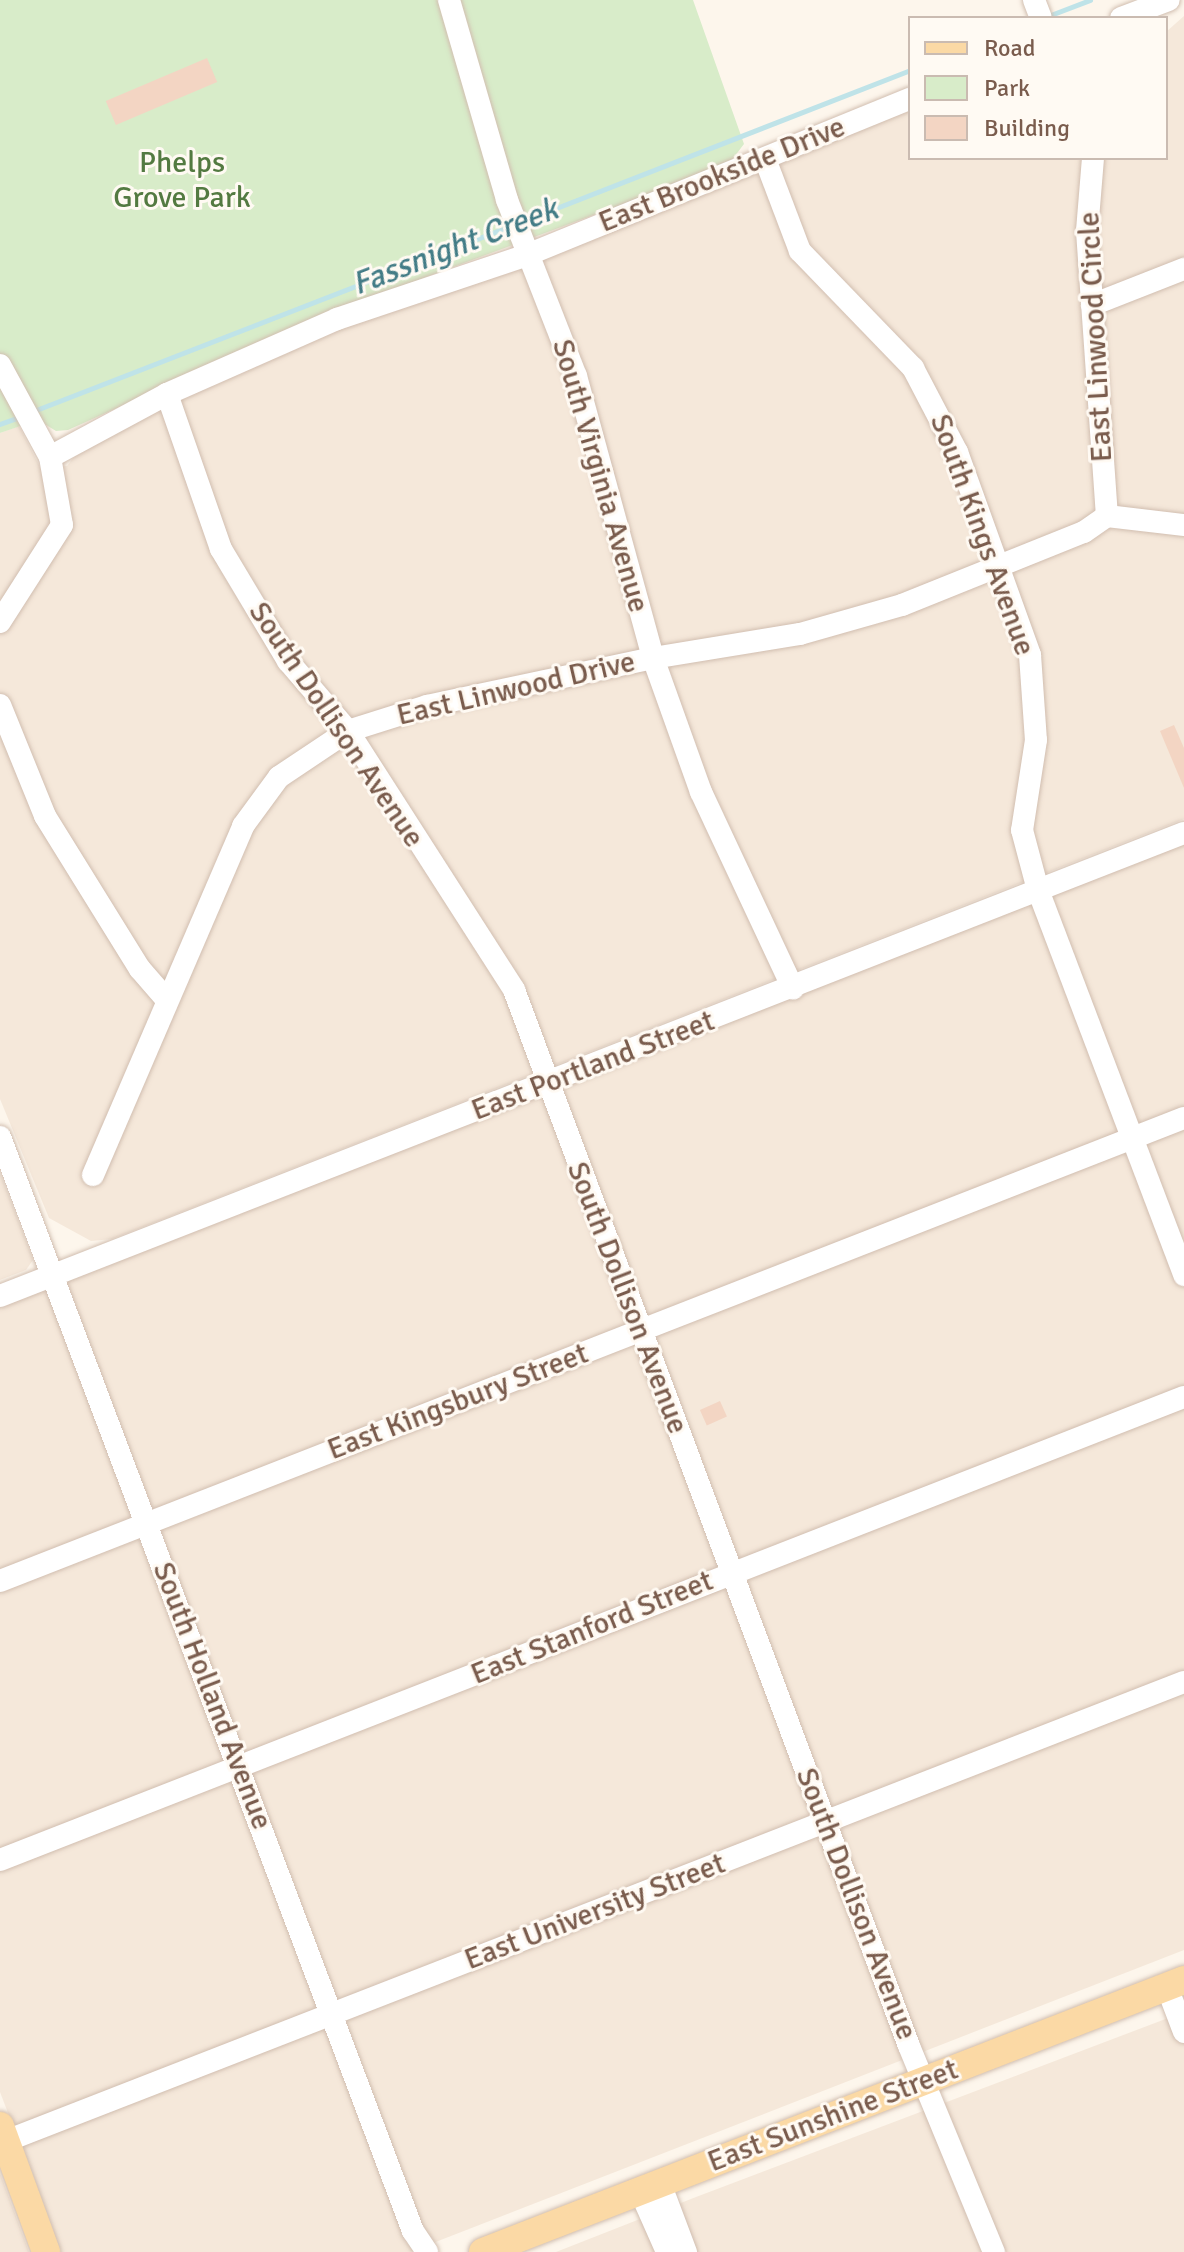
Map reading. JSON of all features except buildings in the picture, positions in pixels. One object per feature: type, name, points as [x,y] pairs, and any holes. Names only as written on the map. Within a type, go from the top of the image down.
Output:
[{"type":"main road","name":"East Sunshine Street","points":[[483,2252],[1175,1984]]},
{"type":"main road","points":[[3,2134],[46,2252]]},
{"type":"street","name":"South Virginia Avenue","points":[[449,0],[507,200],[576,376],[653,658],[701,792],[793,988]]},
{"type":"street","points":[[1126,16],[1169,0]]},
{"type":"street","name":"East Brookside Drive","points":[[50,457],[167,394],[337,319],[765,159],[908,100]]},
{"type":"street","name":"South Kings Avenue","points":[[765,159],[800,251],[913,368],[937,409],[997,565],[1030,655],[1036,740],[1022,830],[1038,890],[1184,1275]]},
{"type":"street","name":"East Linwood Circle","points":[[1093,160],[1087,231],[1107,516]]},
{"type":"street","points":[[1092,305],[1184,269]]},
{"type":"street","points":[[0,365],[32,434],[50,457],[62,525],[0,622]]},
{"type":"street","name":"South Dollison Avenue","points":[[167,394],[221,549],[288,661],[348,731],[514,990],[639,1331],[994,2252]]},
{"type":"street","points":[[1107,516],[1184,525]]},
{"type":"street","name":"East Linwood Drive","points":[[93,1175],[165,998],[243,826],[279,777],[348,731],[427,706],[653,658],[800,634],[902,605],[1084,532],[1107,516]]},
{"type":"street","points":[[0,705],[45,816],[140,969],[165,998]]},
{"type":"street","name":"East Portland Street","points":[[0,1296],[1184,833]]},
{"type":"street","name":"East Kingsbury Street","points":[[0,1581],[1184,1118]]},
{"type":"street","name":"South Holland Avenue","points":[[0,1137],[334,2014],[413,2231],[427,2252]]},
{"type":"street","name":"East Stanford Street","points":[[0,1860],[1184,1397]]},
{"type":"street","name":"East University Street","points":[[3,2134],[334,2014],[1184,1682]]},
{"type":"street","points":[[1175,1984],[1184,2032]]},
{"type":"street","points":[[650,2187],[667,2252]]},
{"type":"street","points":[[650,2187],[686,2252]]},
{"type":"shaded area","points":[[1184,16],[1184,819],[112,1239],[91,1241],[49,1218],[0,1099],[0,433],[19,426],[41,469],[67,466],[80,449],[149,412],[296,346],[908,110],[908,160],[1168,160],[1168,30]]},
{"type":"shaded area","points":[[1184,844],[1184,1950],[410,2252],[61,2252],[0,2092],[0,1306]]},
{"type":"shaded area","points":[[0,1173],[33,1260],[26,1270],[0,1280]]},
{"type":"shaded area","points":[[1184,2012],[1184,2252],[556,2252],[696,2197]]},
{"type":"shaded area","points":[[0,2173],[29,2252],[0,2252]]},
{"type":"green space","name":"Phelps Grove Park","points":[[0,0],[693,0],[744,144],[728,165],[324,315],[68,430],[56,431],[38,420],[0,433]]},
{"type":"waterway","name":"Fassnight Creek","points":[[1048,16],[1090,0]]},
{"type":"waterway","name":"Fassnight Creek","points":[[523,221],[908,71]]},
{"type":"waterway","name":"Fassnight Creek","points":[[31,412],[510,226]]},
{"type":"waterway","name":"Fassnight Creek","points":[[0,424],[22,416]]}]
